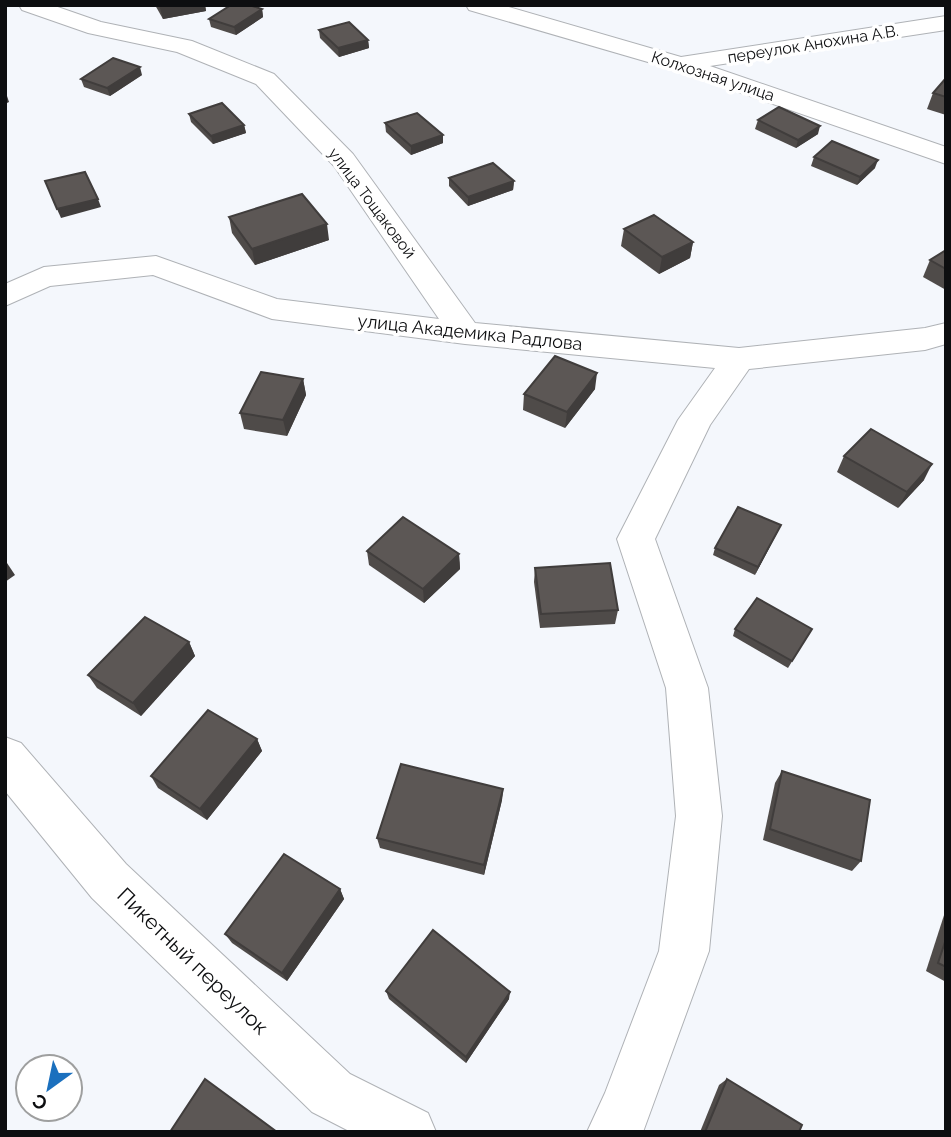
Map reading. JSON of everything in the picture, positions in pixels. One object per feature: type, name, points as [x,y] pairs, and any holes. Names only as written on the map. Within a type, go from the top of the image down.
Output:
[{"type":"street","name":"улица Тощаковой","points":[[30,5],[96,28],[184,46],[265,79],[344,160],[465,333]]},
{"type":"street","name":"Колхозная улица","points":[[477,5],[680,64],[946,156]]},
{"type":"street","name":"переулок Анохина А.В.","points":[[680,64],[946,23]]},
{"type":"street","name":"улица Академика Радлова","points":[[5,296],[44,277],[156,265],[272,309],[465,333],[739,359],[925,339],[946,333]]},
{"type":"street","points":[[614,1132],[626,1108],[684,951],[699,816],[687,688],[636,539],[695,420],[739,359]]},
{"type":"street","name":"Пикетный переулок","points":[[5,757],[109,881],[331,1093],[409,1132]]},
{"type":"building","points":[[231,5],[249,5],[262,9],[234,27],[209,19]]},
{"type":"building","points":[[349,22],[368,40],[338,48],[319,30]]},
{"type":"building","points":[[113,58],[140,67],[107,88],[81,79]]},
{"type":"building","points":[[946,78],[946,97],[933,93]]},
{"type":"building","points":[[222,103],[244,125],[211,136],[189,114]]},
{"type":"building","points":[[779,107],[820,126],[798,140],[758,120]]},
{"type":"building","points":[[417,113],[443,135],[411,146],[385,123]]},
{"type":"building","points":[[832,141],[878,160],[860,177],[814,157]]},
{"type":"building","points":[[493,163],[514,181],[468,197],[449,178]]},
{"type":"building","points":[[85,172],[98,199],[57,209],[45,181]]},
{"type":"building","points":[[302,194],[327,224],[252,249],[229,217]]},
{"type":"building","points":[[654,215],[693,242],[662,257],[624,229]]},
{"type":"building","points":[[946,250],[946,269],[930,260]]},
{"type":"building","points":[[555,356],[597,373],[567,412],[524,394]]},
{"type":"building","points":[[261,372],[303,379],[283,420],[240,413]]},
{"type":"building","points":[[871,429],[932,464],[907,492],[844,456]]},
{"type":"building","points":[[738,507],[781,525],[758,567],[715,548]]},
{"type":"building","points":[[403,517],[459,554],[423,589],[367,551]]},
{"type":"building","points":[[610,563],[618,610],[541,614],[535,568]]},
{"type":"building","points":[[757,598],[812,629],[792,661],[735,629]]},
{"type":"building","points":[[145,617],[189,642],[133,703],[88,675]]},
{"type":"building","points":[[208,710],[257,739],[200,809],[151,776]]},
{"type":"building","points":[[401,764],[503,789],[484,865],[377,838]]},
{"type":"building","points":[[782,771],[870,800],[861,861],[770,829]]},
{"type":"building","points":[[284,854],[340,889],[282,973],[225,934]]},
{"type":"building","points":[[433,930],[510,992],[466,1057],[386,991]]},
{"type":"building","points":[[946,939],[946,967],[938,963]]},
{"type":"building","points":[[205,1079],[277,1132],[170,1132]]},
{"type":"building","points":[[727,1079],[802,1125],[799,1132],[705,1132]]}]
